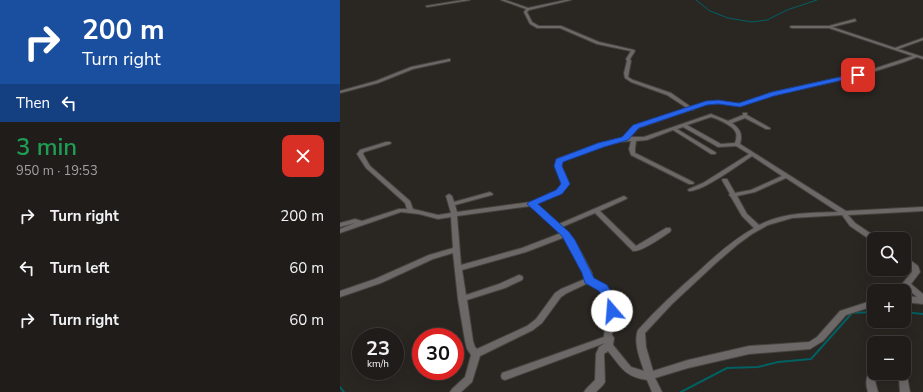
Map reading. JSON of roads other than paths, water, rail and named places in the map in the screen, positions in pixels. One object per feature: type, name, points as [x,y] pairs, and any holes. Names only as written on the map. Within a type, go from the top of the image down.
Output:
[{"type":"street","points":[[427,6],[435,3],[469,0]]},
{"type":"street","points":[[502,0],[528,9],[570,1]]},
{"type":"street","points":[[528,9],[525,12],[530,21],[538,27],[560,27],[598,43],[632,50],[633,51],[628,59],[629,61],[626,77],[632,81],[669,94],[691,109]]},
{"type":"street","points":[[792,27],[829,27],[855,20]]},
{"type":"street","points":[[829,27],[923,58]]},
{"type":"street","points":[[894,49],[923,38]]},
{"type":"street","points":[[625,139],[636,127],[714,102],[740,105],[772,94],[862,74],[899,63],[916,56]]},
{"type":"street","points":[[340,92],[377,82],[412,68],[449,60]]},
{"type":"street","points":[[340,231],[392,212],[410,210],[438,217],[532,204],[559,192],[566,184],[558,166],[559,160],[601,145],[625,139],[646,139],[685,126],[710,115],[736,128],[739,132],[737,144]]},
{"type":"street","points":[[728,123],[745,115],[768,128]]},
{"type":"street","points":[[685,126],[720,146]]},
{"type":"street","points":[[674,129],[711,152],[720,146],[737,144],[842,212],[846,219],[867,234]]},
{"type":"street","points":[[634,139],[632,150],[633,154],[691,183]]},
{"type":"street","points":[[388,143],[362,151],[360,154],[368,167],[408,202],[410,210]]},
{"type":"street","points":[[691,190],[705,184],[752,154]]},
{"type":"street","points":[[732,195],[751,193],[786,176]]},
{"type":"street","points":[[725,180],[744,215],[758,228]]},
{"type":"street","points":[[476,354],[471,349],[462,300],[454,214],[451,200],[490,194]]},
{"type":"street","points":[[557,227],[624,198]]},
{"type":"street","points":[[532,204],[566,234],[572,242],[588,273],[589,280]]},
{"type":"street","points":[[657,392],[650,376],[640,342],[641,332],[722,253],[758,228],[778,219],[792,216],[842,212],[923,209]]},
{"type":"street","points":[[596,210],[635,249],[640,248],[668,230]]},
{"type":"street","points":[[340,225],[355,221],[360,223]]},
{"type":"street","points":[[458,269],[524,250],[566,234]]},
{"type":"street","points":[[340,294],[378,281],[431,257],[457,249]]},
{"type":"street","points":[[911,265],[915,268],[916,272],[906,284],[923,300]]},
{"type":"street","points":[[462,300],[502,286],[519,278]]},
{"type":"street","points":[[589,280],[603,288],[610,300],[612,311],[608,336],[609,342],[620,362],[628,370],[640,375],[650,376],[688,364],[749,350],[810,345],[820,339],[843,313],[867,305]]},
{"type":"street","points":[[455,392],[469,379],[476,354],[530,328],[540,321],[564,290],[589,280]]},
{"type":"street","points":[[911,299],[923,300]]},
{"type":"street","points":[[505,376],[609,342]]},
{"type":"street","points":[[589,392],[600,382],[600,354],[609,342]]},
{"type":"street","points":[[870,380],[872,392]]},
{"type":"street","points":[[904,380],[905,392]]},
{"type":"waterway","points":[[696,0],[710,11],[728,18],[752,22],[767,20],[787,10],[817,0]]},
{"type":"waterway","points":[[681,392],[727,368],[758,367],[778,362],[811,359],[852,313],[867,312]]},
{"type":"waterway","points":[[911,313],[923,314]]},
{"type":"waterway","points":[[340,387],[344,392]]}]
